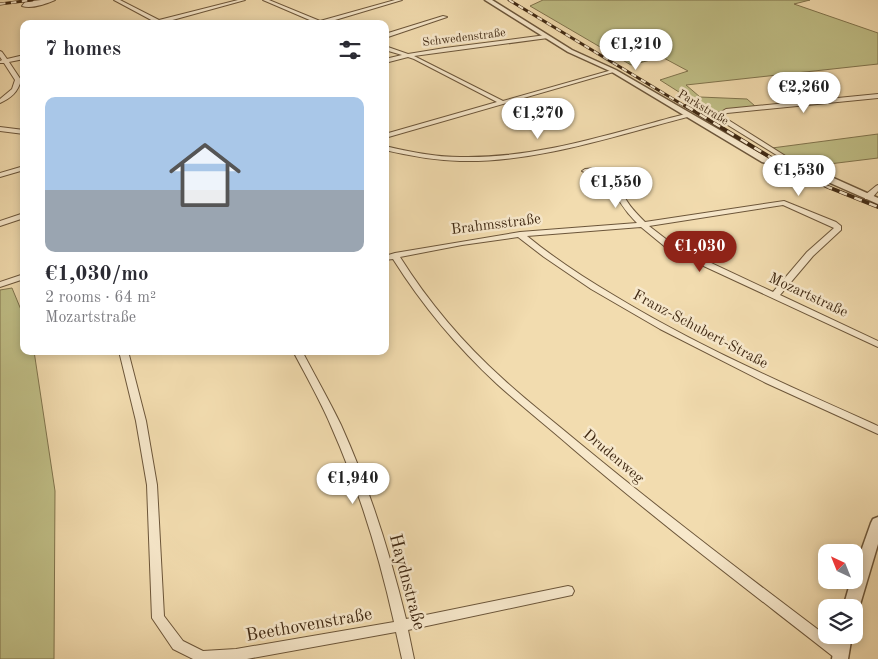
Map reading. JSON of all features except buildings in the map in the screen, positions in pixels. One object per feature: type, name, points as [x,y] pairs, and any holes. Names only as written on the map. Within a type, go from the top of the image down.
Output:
[{"type":"street","points":[[44,1],[53,0]]},
{"type":"street","points":[[116,0],[154,20]]},
{"type":"street","points":[[171,20],[243,0]]},
{"type":"street","points":[[266,0],[316,20]]},
{"type":"street","points":[[333,20],[400,0]]},
{"type":"street","name":"Parkstraße","points":[[488,0],[578,55],[614,71],[765,160],[804,170],[878,201]]},
{"type":"street","points":[[389,35],[445,17]]},
{"type":"street","name":"Schwedenstraße","points":[[389,60],[405,55],[546,36]]},
{"type":"street","points":[[389,49],[416,58],[503,102]]},
{"type":"street","points":[[0,54],[3,62],[18,80],[17,87],[2,100]]},
{"type":"street","points":[[3,62],[20,58]]},
{"type":"street","points":[[389,135],[614,71]]},
{"type":"street","name":"Parkstraße","points":[[804,170],[720,118],[719,115],[726,111],[878,96]]},
{"type":"street","points":[[389,149],[403,154],[440,160],[481,159],[553,148],[689,115]]},
{"type":"street","points":[[0,129],[20,132]]},
{"type":"street","points":[[0,175],[20,169]]},
{"type":"street","name":"Mozartstraße","points":[[615,182],[617,191],[642,225],[653,236],[672,248],[878,344]]},
{"type":"street","points":[[868,197],[878,187]]},
{"type":"street","points":[[642,225],[784,203],[833,224],[838,228],[810,254],[775,295]]},
{"type":"street","points":[[0,224],[20,216]]},
{"type":"street","name":"Brahmsstraße","points":[[390,257],[462,242],[520,234],[642,225]]},
{"type":"street","name":"Franz-Schubert-Straße","points":[[520,234],[541,252],[611,298],[698,347],[752,374],[878,430]]},
{"type":"street","name":"Drudenweg","points":[[390,257],[451,333],[491,374],[605,471],[840,656]]},
{"type":"street","points":[[0,285],[20,278]]},
{"type":"street","name":"Beethovenstraße","points":[[124,355],[141,421],[152,485],[158,618],[178,644],[202,657],[236,655],[402,626],[568,591]]},
{"type":"street","name":"Haydnstraße","points":[[299,355],[335,425],[364,495],[392,587],[408,659]]},
{"type":"street","points":[[853,599],[856,584],[878,523]]},
{"type":"shaded area","points":[[543,0],[810,0],[794,4],[878,33],[878,64],[686,85],[700,97],[747,99],[755,106],[712,113],[660,80],[688,71],[662,57],[631,65],[530,6]]},
{"type":"shaded area","points":[[878,134],[878,158],[821,165],[815,171],[801,167],[772,148]]},
{"type":"shaded area","points":[[12,288],[20,307],[20,355],[35,355],[55,491],[54,659],[0,659],[0,290]]},
{"type":"railway","points":[[0,4],[32,0]]},
{"type":"railway","points":[[509,0],[688,108]]},
{"type":"railway","points":[[686,106],[778,162],[828,187],[878,207]]}]
